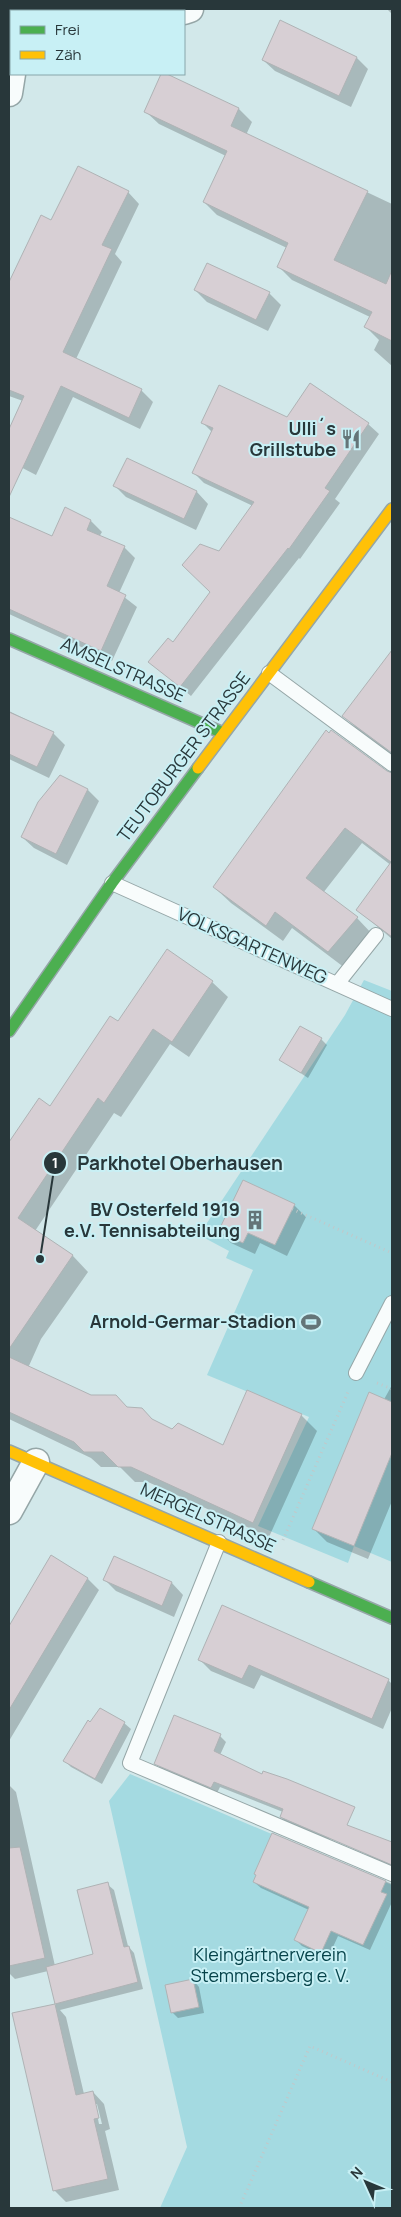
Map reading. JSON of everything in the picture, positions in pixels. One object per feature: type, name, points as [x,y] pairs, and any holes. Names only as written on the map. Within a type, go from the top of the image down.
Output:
[{"type":"street","points":[[9,93],[11,75]]},
{"type":"street","name":"TEUTOBURGER STRASSE","points":[[9,1031],[112,883],[392,508]]},
{"type":"street","name":"AMSELSTRASSE","points":[[9,639],[223,733]]},
{"type":"street","name":"MERGELSTRASSE","points":[[9,1451],[392,1618]]},
{"type":"street","points":[[9,1511],[36,1462]]},
{"type":"lane","points":[[270,672],[392,764]]},
{"type":"lane","name":"VOLKSGARTENWEG","points":[[112,883],[392,1009]]},
{"type":"lane","points":[[338,984],[376,935]]},
{"type":"lane","points":[[356,1373],[392,1303]]},
{"type":"lane","points":[[219,1542],[130,1763],[392,1874]]},
{"type":"path","points":[[292,1209],[392,1252]]},
{"type":"path","points":[[272,1566],[339,1411]]},
{"type":"path","points":[[240,2208],[310,2046],[392,2082]]},
{"type":"shaded area","points":[[9,9],[82,9],[10,10],[9,50]]},
{"type":"green space","name":"Arnold-Germar-Stadion","points":[[364,980],[392,991],[392,1562],[354,1546],[348,1563],[258,1526],[309,1417],[207,1375],[253,1270],[226,1258],[229,1251],[199,1235],[345,1015]]},
{"type":"green space","name":"Kleingärtnerverein Stemmersberg e. V.","points":[[130,1774],[392,1885],[392,2208],[160,2208],[187,2147],[109,1801]]},
{"type":"building","points":[[280,20],[357,57],[339,96],[262,60]]},
{"type":"building","points":[[161,75],[169,75],[239,108],[231,126],[368,191],[334,260],[386,284],[392,270],[392,341],[364,327],[372,312],[277,267],[288,243],[203,202],[227,151],[144,112]]},
{"type":"building","points":[[78,166],[129,191],[102,245],[112,249],[63,352],[142,389],[129,418],[61,386],[9,497],[9,429],[24,396],[9,390],[9,282],[41,215],[51,220]]},
{"type":"building","points":[[207,263],[270,292],[256,320],[194,290]]},
{"type":"building","points":[[310,383],[369,423],[325,488],[330,491],[289,549],[180,687],[148,662],[168,638],[173,642],[210,592],[182,565],[200,544],[219,551],[254,502],[192,473],[213,428],[201,423],[219,385],[287,417]]},
{"type":"building","points":[[127,458],[197,491],[184,519],[113,486]]},
{"type":"building","points":[[65,507],[91,520],[87,530],[125,546],[107,586],[126,595],[101,651],[9,609],[9,517],[52,536]]},
{"type":"building","points":[[392,650],[392,753],[342,716]]},
{"type":"building","points":[[9,712],[54,732],[37,767],[9,754]]},
{"type":"building","points":[[326,730],[329,733],[331,730],[392,773],[392,937],[356,910],[391,862],[345,828],[306,878],[358,917],[328,952],[275,912],[266,926],[213,887]]},
{"type":"building","points":[[60,775],[88,789],[56,854],[21,837],[38,802]]},
{"type":"building","points":[[167,949],[213,981],[172,1042],[153,1029],[104,1103],[98,1098],[18,1218],[73,1255],[9,1349],[9,1142],[39,1098],[50,1106],[110,1016],[118,1021]]},
{"type":"building","points":[[300,1026],[322,1038],[301,1073],[279,1060]]},
{"type":"building","name":"BV Osterfeld 1919 e.V. Tennisabteilung","points":[[243,1180],[295,1204],[275,1245],[248,1233],[243,1243],[218,1232]]},
{"type":"building","points":[[9,1357],[91,1395],[116,1395],[127,1407],[142,1408],[152,1419],[172,1429],[178,1423],[223,1445],[247,1390],[302,1414],[253,1523],[131,1467],[118,1467],[103,1452],[84,1452],[74,1442],[9,1412]]},
{"type":"building","points":[[369,1392],[392,1402],[392,1453],[354,1546],[312,1529]]},
{"type":"building","points":[[51,1555],[88,1578],[9,1710],[9,1626]]},
{"type":"building","points":[[114,1556],[172,1582],[162,1606],[103,1580]]},
{"type":"building","points":[[222,1605],[389,1679],[372,1719],[249,1665],[242,1679],[198,1660]]},
{"type":"building","points":[[100,1708],[125,1722],[95,1779],[63,1761],[88,1720],[90,1722]]},
{"type":"building","points":[[174,1715],[221,1734],[214,1751],[262,1774],[263,1771],[287,1779],[355,1807],[347,1825],[392,1842],[392,1865],[280,1817],[283,1809],[214,1782],[211,1788],[154,1764]]},
{"type":"building","points":[[272,1833],[386,1881],[381,1892],[387,1894],[363,1945],[331,1931],[321,1953],[294,1940],[309,1907],[253,1882],[256,1875],[254,1874]]},
{"type":"building","points":[[20,1847],[45,1958],[9,1966],[9,1848]]},
{"type":"building","points":[[108,1882],[124,1947],[129,1946],[138,1982],[55,2004],[46,1967],[93,1954],[77,1890]]},
{"type":"building","points":[[193,1979],[199,2007],[171,2013],[165,1985]]},
{"type":"building","points":[[55,2004],[76,2095],[93,2091],[99,2118],[94,2119],[108,2179],[53,2191],[12,2013]]},
{"type":"traffic: fast","points":[[9,639],[223,733]]},
{"type":"traffic: fast","points":[[9,1031],[112,883],[198,768]]},
{"type":"traffic: fast","points":[[309,1582],[392,1618]]},
{"type":"traffic: slow","points":[[198,768],[392,509]]},
{"type":"traffic: slow","points":[[9,1451],[309,1582]]},
{"type":"place","name":"Ulli´s Grillstube","points":[[351,439]]},
{"type":"place","name":"BV Osterfeld 1919 e.V. Tennisabteilung","points":[[255,1220]]},
{"type":"place","name":"Parkhotel Oberhausen","points":[[40,1259]]},
{"type":"place","name":"Arnold-Germar-Stadion","points":[[311,1322]]}]
